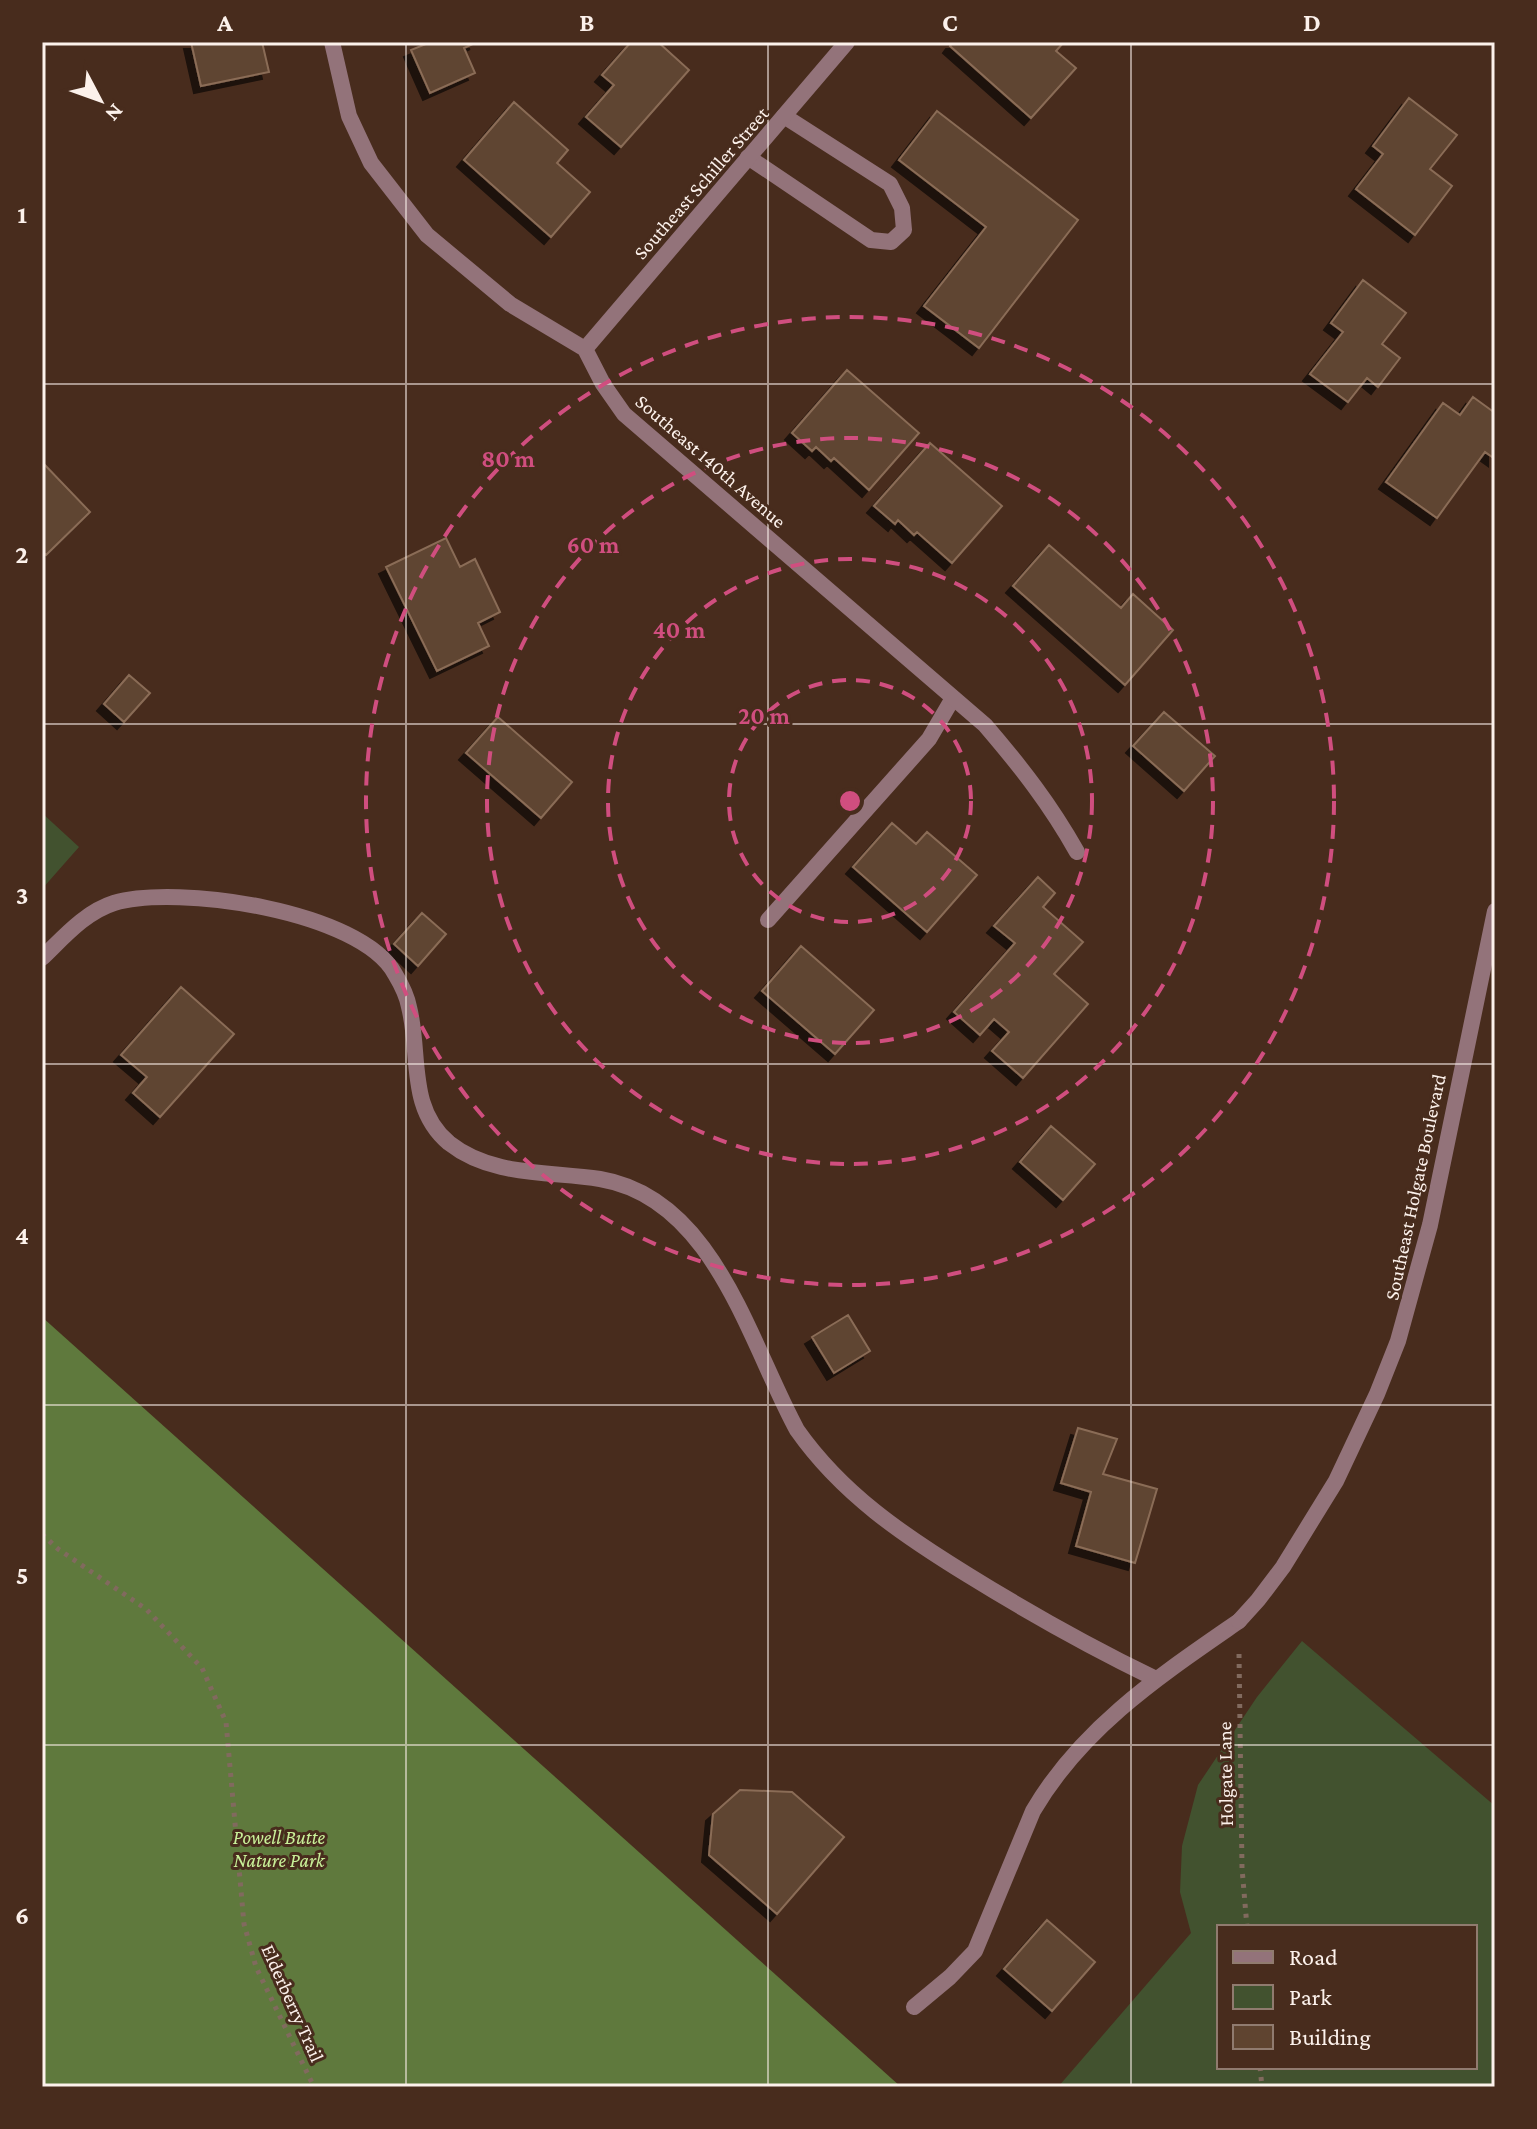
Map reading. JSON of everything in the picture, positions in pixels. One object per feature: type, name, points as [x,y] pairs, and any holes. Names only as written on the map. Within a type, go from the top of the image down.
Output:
[{"type":"street","points":[[332,42],[349,116],[371,163],[427,235],[510,304],[585,349]]},
{"type":"street","name":"Southeast Schiller Street","points":[[585,349],[847,42]]},
{"type":"street","points":[[748,157],[871,240],[891,242],[904,230],[902,208],[890,184],[784,116]]},
{"type":"street","name":"Southeast 140th Avenue","points":[[585,349],[603,384],[624,414],[985,725],[1054,810],[1077,852]]},
{"type":"street","points":[[768,920],[929,739],[953,698]]},
{"type":"street","points":[[42,958],[94,913],[114,903],[146,899],[195,899],[245,904],[315,920],[354,936],[383,958],[403,989],[410,1009],[416,1079],[421,1099],[427,1114],[447,1141],[466,1154],[504,1168],[622,1184],[663,1205],[688,1231],[723,1280],[797,1430],[812,1451],[857,1499],[925,1549],[1042,1621],[1156,1679]]},
{"type":"street","name":"Southeast Holgate Boulevard","points":[[914,2007],[975,1951],[1024,1832],[1044,1792],[1108,1719],[1156,1679],[1239,1621],[1283,1567],[1336,1481],[1398,1341],[1430,1225],[1495,911]]},
{"type":"path","name":"Elderberry Trail","points":[[42,1534],[58,1549],[146,1609],[202,1668],[226,1722],[244,1924],[256,1967],[314,2087]]},
{"type":"path","name":"Holgate Lane","points":[[1239,1621],[1242,1868],[1247,1925]]},
{"type":"green space","points":[[42,813],[79,847],[42,889]]},
{"type":"green space","name":"Powell Butte Nature Park","points":[[42,1317],[901,2087],[42,2087]]},
{"type":"green space","points":[[1302,1641],[1495,1806],[1495,2087],[1058,2087],[1191,1933],[1180,1892],[1182,1846],[1198,1785],[1257,1697]]},
{"type":"building","points":[[191,42],[262,42],[269,72],[201,86]]},
{"type":"building","points":[[425,42],[477,42],[464,48],[475,73],[430,93],[411,50]]},
{"type":"building","points":[[631,42],[658,42],[689,70],[621,147],[586,117],[614,85],[602,75]]},
{"type":"building","points":[[953,42],[1064,42],[1056,51],[1076,68],[1031,118],[950,46]]},
{"type":"building","points":[[1409,98],[1457,135],[1430,169],[1452,186],[1415,235],[1356,189],[1383,154],[1373,146]]},
{"type":"building","points":[[514,102],[568,150],[557,163],[590,192],[551,237],[464,160]]},
{"type":"building","points":[[937,111],[1078,220],[979,348],[924,306],[986,227],[899,160]]},
{"type":"building","points":[[1363,280],[1406,313],[1382,344],[1400,358],[1378,387],[1367,378],[1348,402],[1310,374],[1343,332],[1331,323]]},
{"type":"building","points":[[847,370],[919,433],[869,490],[834,458],[831,461],[816,447],[812,451],[792,433]]},
{"type":"building","points":[[1473,397],[1495,413],[1495,459],[1485,452],[1437,518],[1386,482],[1443,403],[1460,415]]},
{"type":"building","points":[[930,443],[1002,506],[952,563],[917,532],[914,535],[898,520],[895,524],[874,506]]},
{"type":"building","points":[[42,462],[90,512],[46,555],[42,551]]},
{"type":"building","points":[[446,538],[460,567],[475,559],[500,612],[478,623],[489,646],[437,671],[386,567]]},
{"type":"building","points":[[1049,545],[1121,608],[1133,594],[1173,630],[1125,685],[1013,586]]},
{"type":"building","points":[[129,675],[150,693],[124,722],[104,704]]},
{"type":"building","points":[[1164,712],[1215,756],[1184,791],[1133,746]]},
{"type":"building","points":[[498,717],[572,782],[541,818],[466,753]]},
{"type":"building","points":[[892,823],[916,844],[927,832],[977,875],[927,932],[853,867]]},
{"type":"building","points":[[1038,877],[1055,893],[1043,907],[1083,942],[1054,974],[1088,1004],[1023,1078],[992,1051],[1009,1032],[994,1019],[980,1035],[954,1012],[1015,943],[994,926]]},
{"type":"building","points":[[422,913],[446,934],[418,966],[394,944]]},
{"type":"building","points":[[801,946],[874,1010],[835,1054],[762,991]]},
{"type":"building","points":[[181,987],[234,1034],[160,1117],[133,1093],[147,1077],[121,1055]]},
{"type":"building","points":[[1051,1126],[1095,1164],[1063,1200],[1020,1162]]},
{"type":"building","points":[[848,1315],[870,1351],[834,1373],[812,1337]]},
{"type":"building","points":[[1078,1428],[1117,1439],[1103,1474],[1157,1489],[1135,1563],[1076,1546],[1091,1492],[1061,1483]]},
{"type":"building","points":[[740,1790],[792,1792],[844,1837],[777,1914],[709,1855],[713,1814]]},
{"type":"building","points":[[1047,1920],[1095,1962],[1052,2011],[1004,1969]]}]
